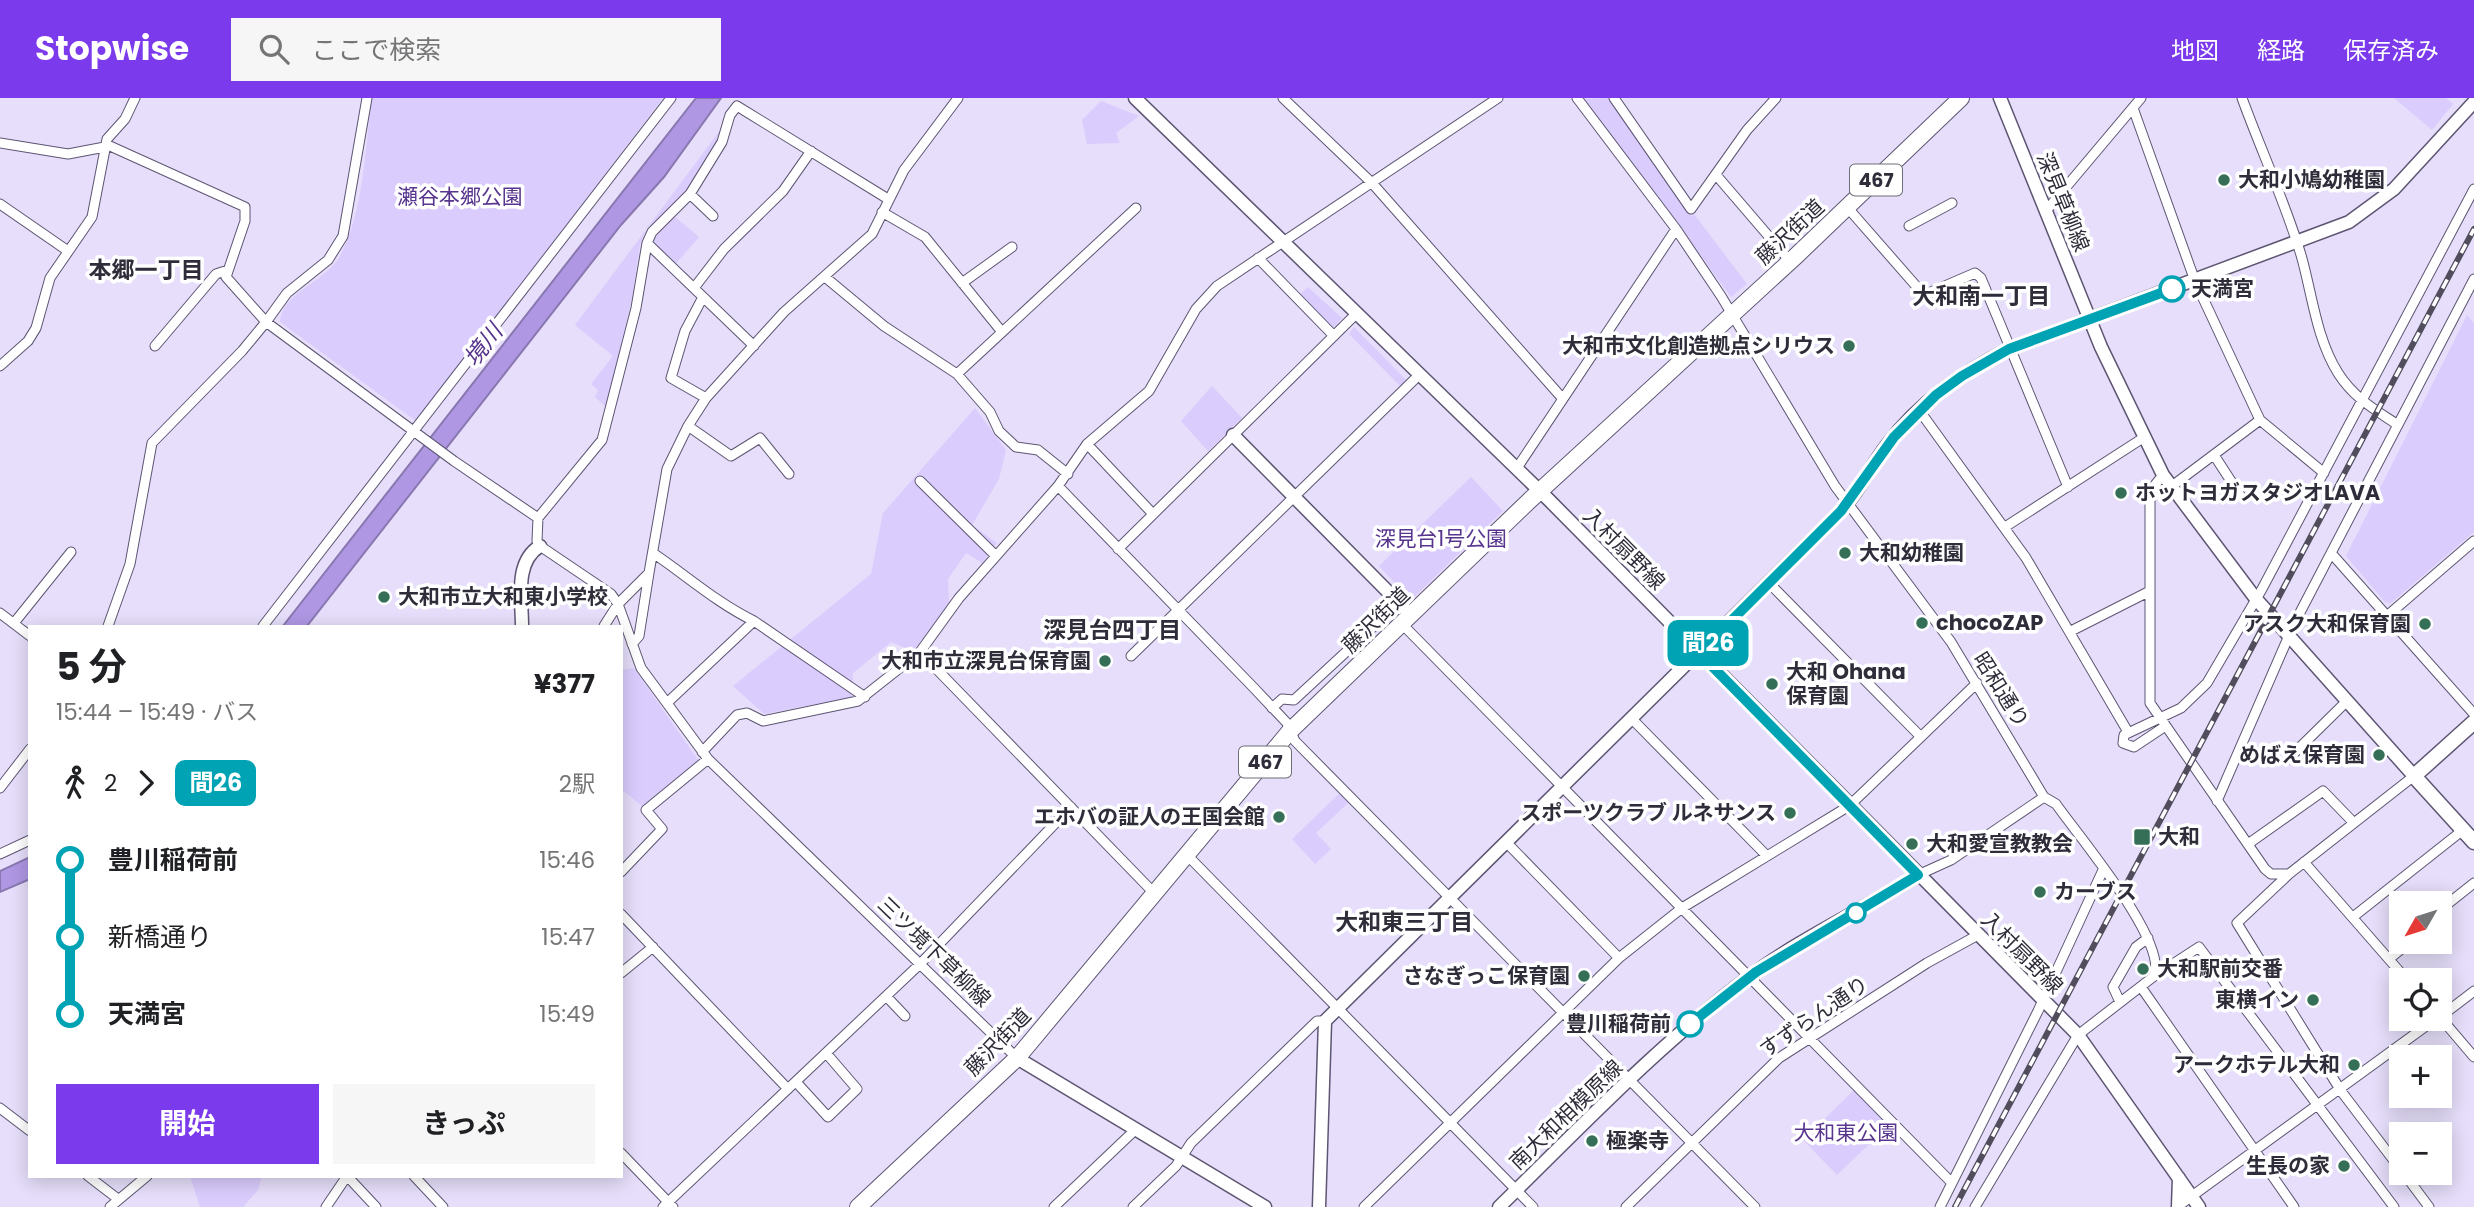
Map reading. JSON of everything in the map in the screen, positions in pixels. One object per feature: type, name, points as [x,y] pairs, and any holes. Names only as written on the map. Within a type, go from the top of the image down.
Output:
[{"type":"highway","name":"藤沢街道","points":[[858,1207],[1017,1058],[1290,731],[1540,491],[1790,261],[1961,98]]},
{"type":"main road","points":[[2470,834],[2414,776],[2474,722]]},
{"type":"street","points":[[0,366],[28,341],[36,328],[50,278],[92,217],[107,139],[132,107],[135,98]]},
{"type":"street","points":[[108,625],[130,564],[152,443],[242,351],[287,293],[328,260],[343,236],[367,98]]},
{"type":"street","points":[[264,625],[671,98]]},
{"type":"street","points":[[632,644],[639,636],[667,469],[688,426],[706,398],[785,312],[872,234],[904,170],[958,98]]},
{"type":"street","name":"入村扇野線","points":[[1135,98],[1517,468],[2078,1035],[2196,1202]]},
{"type":"street","points":[[1283,98],[1372,183],[1563,399]]},
{"type":"street","points":[[623,870],[662,828],[646,810],[705,755],[737,715],[747,713],[763,721],[865,697],[920,652],[958,598],[1058,486],[1087,444],[1149,391],[1196,309],[1217,286],[1498,98]]},
{"type":"street","name":"昭和通り","points":[[1577,98],[1676,229],[1732,313],[1848,504],[1951,642],[2044,797],[2056,804],[2148,938]]},
{"type":"street","points":[[1614,98],[1691,209],[1717,176],[1747,130],[1776,98]]},
{"type":"street","name":"深見草柳線","points":[[2000,98],[2090,320],[2143,438],[2163,475],[2256,599],[2414,776]]},
{"type":"street","points":[[2045,212],[2141,98]]},
{"type":"street","points":[[2242,98],[2297,243],[2325,348],[2337,372],[2368,408],[2398,425]]},
{"type":"street","points":[[1319,1207],[1325,1021],[1848,504],[1888,443],[1919,410],[1962,376],[2009,349],[2349,222],[2376,204],[2409,173],[2474,102]]},
{"type":"street","points":[[618,604],[605,588],[540,546],[537,541],[538,518],[603,440],[636,308],[646,243],[652,232],[690,194],[722,142],[730,115],[737,106],[888,199]]},
{"type":"street","points":[[2133,108],[2195,281],[2260,420],[2324,473]]},
{"type":"street","points":[[0,143],[68,154],[110,146],[245,207],[245,221],[226,277],[266,322],[454,461],[538,518]]},
{"type":"street","points":[[694,288],[724,249],[783,191],[811,151]]},
{"type":"street","points":[[1717,176],[1790,261]]},
{"type":"street","points":[[2162,723],[2128,732],[2122,738],[2123,743],[2130,748],[2195,698],[2207,683],[2256,599],[2474,189]]},
{"type":"street","points":[[690,194],[713,216]]},
{"type":"street","points":[[1909,226],[1952,203]]},
{"type":"street","points":[[0,204],[68,251]]},
{"type":"street","points":[[1847,207],[1924,295],[1975,273],[1981,278],[2068,487]]},
{"type":"street","points":[[957,374],[1136,208]]},
{"type":"street","points":[[882,212],[925,237],[1002,332]]},
{"type":"street","points":[[1517,468],[1676,229]]},
{"type":"street","points":[[646,243],[754,346]]},
{"type":"street","points":[[962,283],[1012,247]]},
{"type":"street","points":[[1258,258],[1334,335]]},
{"type":"street","points":[[155,346],[216,274],[228,270]]},
{"type":"street","points":[[825,278],[884,326],[957,374],[990,412],[999,431],[1016,447],[1038,450],[1068,474]]},
{"type":"street","points":[[2217,801],[2290,635],[2474,279]]},
{"type":"street","points":[[703,297],[685,331],[671,379],[706,398]]},
{"type":"street","points":[[1118,549],[1356,314]]},
{"type":"street","points":[[1131,656],[1419,375]]},
{"type":"street","points":[[1919,410],[2005,527],[2070,631],[2128,732]]},
{"type":"street","points":[[2172,486],[2260,420]]},
{"type":"street","points":[[688,426],[730,456],[760,438],[789,474]]},
{"type":"street","points":[[1233,435],[1399,603],[1406,620],[1562,786],[1952,1183]]},
{"type":"street","points":[[2005,527],[2143,438]]},
{"type":"street","points":[[1087,444],[1153,514]]},
{"type":"street","points":[[2214,455],[2240,495]]},
{"type":"street","points":[[2163,475],[2154,486],[2150,499],[2149,697],[2162,723],[2269,872],[2289,874]]},
{"type":"street","points":[[920,481],[996,556]]},
{"type":"street","points":[[1058,486],[1272,708],[1295,741],[1755,1207]]},
{"type":"street","points":[[2387,616],[2474,541]]},
{"type":"street","points":[[522,625],[522,570],[527,557],[540,546]]},
{"type":"street","points":[[14,623],[71,552]]},
{"type":"street","points":[[653,553],[705,588],[723,606],[754,621],[865,697]]},
{"type":"street","points":[[2331,553],[2474,714]]},
{"type":"street","points":[[605,625],[618,604],[649,573]]},
{"type":"street","points":[[1769,583],[1921,737]]},
{"type":"street","points":[[2070,631],[2148,592]]},
{"type":"street","points":[[1272,708],[1282,699],[1294,700],[1399,603]]},
{"type":"street","name":"三ツ境下草柳線","points":[[618,604],[641,668],[705,755],[1017,1058],[1265,1207]]},
{"type":"street","points":[[0,613],[28,634]]},
{"type":"street","points":[[668,702],[754,621]]},
{"type":"street","points":[[920,652],[1154,893]]},
{"type":"street","points":[[1364,1207],[1619,958],[1682,908],[1849,806],[1978,683]]},
{"type":"street","points":[[2288,759],[2347,701]]},
{"type":"street","points":[[1631,718],[1767,856]]},
{"type":"street","points":[[0,788],[28,752]]},
{"type":"street","points":[[2389,1154],[2341,1091],[2238,926],[2239,920],[2289,874],[2414,776]]},
{"type":"street","points":[[2248,844],[2323,791],[2354,823]]},
{"type":"street","name":"南大和相模原線","points":[[1499,1207],[1674,1038],[1749,977],[1918,875],[1951,860],[2044,797]]},
{"type":"street","points":[[623,1155],[668,1205],[920,964],[1071,807]]},
{"type":"street","points":[[2353,917],[2470,834]]},
{"type":"street","points":[[0,854],[28,841]]},
{"type":"street","points":[[1506,842],[1619,958]]},
{"type":"street","points":[[1186,855],[1533,1207]]},
{"type":"street","points":[[2304,863],[2397,968]]},
{"type":"street","points":[[1940,1207],[2042,1001],[2103,870]]},
{"type":"street","points":[[2452,900],[2474,883]]},
{"type":"street","points":[[623,916],[788,1089]]},
{"type":"street","name":"すずらん通り","points":[[1626,1207],[1779,1058],[1978,935]]},
{"type":"street","points":[[2120,1002],[2113,987],[2136,947],[2148,938],[2156,959],[2152,977]]},
{"type":"street","points":[[623,971],[653,947]]},
{"type":"street","points":[[1975,1207],[2078,1035],[2194,947],[2204,950],[2394,1207]]},
{"type":"street","points":[[2389,959],[2395,954]]},
{"type":"street","points":[[2141,987],[2294,1207]]},
{"type":"street","points":[[2452,1008],[2474,991]]},
{"type":"street","points":[[886,996],[905,1016]]},
{"type":"street","points":[[1133,1207],[1181,1158],[1191,1143],[1317,1021],[1325,1021]]},
{"type":"street","points":[[2179,1178],[2177,1207],[2196,1202],[2255,1151],[2422,1031]]},
{"type":"street","points":[[2451,1031],[2474,1057]]},
{"type":"street","points":[[796,1082],[828,1117],[857,1089],[826,1053]]},
{"type":"street","points":[[0,1108],[28,1129]]},
{"type":"street","points":[[1054,1207],[1135,1130]]},
{"type":"street","points":[[91,1178],[118,1199]]},
{"type":"street","points":[[110,1207],[144,1178]]},
{"type":"street","points":[[326,1207],[346,1178]]},
{"type":"street","points":[[349,1178],[376,1207]]},
{"type":"street","points":[[416,1178],[443,1207]]},
{"type":"street","points":[[2413,1185],[2430,1207]]},
{"type":"green space","name":"瀬谷本郷公園","points":[[372,98],[663,98],[416,421],[280,322],[288,303],[333,265],[348,239],[359,200]]},
{"type":"green space","points":[[1609,98],[1692,216],[1694,214],[1747,284],[1731,297],[1585,99]]},
{"type":"green space","points":[[2394,98],[2446,98],[2453,104],[2432,130]]},
{"type":"green space","points":[[1101,101],[1139,116],[1116,133],[1120,143],[1087,144],[1082,120]]},
{"type":"green space","points":[[721,129],[720,138],[685,195],[649,225]]},
{"type":"green space","points":[[673,215],[699,237],[673,267],[651,247],[656,233]]},
{"type":"green space","points":[[646,229],[640,245],[632,298],[606,407],[595,397],[598,390],[591,384],[613,356],[575,325]]},
{"type":"green space","points":[[1308,287],[1342,318],[1333,328],[1299,295]]},
{"type":"green space","points":[[2467,315],[2474,323],[2474,532],[2391,603],[2385,602],[2346,556]]},
{"type":"green space","points":[[1354,327],[1407,381],[1400,386],[1349,334]]},
{"type":"green space","points":[[1212,386],[1242,418],[1208,451],[1181,421]]},
{"type":"green space","points":[[975,408],[1006,450],[999,479],[972,525],[997,543],[982,563],[966,553],[948,579],[949,604],[913,651],[891,642],[853,673],[852,697],[764,714],[733,686],[871,574],[883,513]]},
{"type":"green space","name":"深見台1号公園","points":[[1471,477],[1503,511],[1411,600],[1379,566]]},
{"type":"green space","points":[[634,668],[698,760],[642,806],[623,791],[623,670]]},
{"type":"green space","points":[[1340,793],[1349,802],[1316,833],[1331,849],[1315,864],[1292,839]]},
{"type":"green space","name":"大和東公園","points":[[1854,1090],[1889,1125],[1837,1175],[1803,1140]]},
{"type":"green space","points":[[191,1178],[261,1178],[258,1190],[243,1207],[200,1207]]},
{"type":"shaded area","points":[[696,98],[721,98],[664,177],[621,225],[308,625],[284,625]]},
{"type":"shaded area","points":[[28,858],[28,880],[0,892],[0,871]]},
{"type":"railway","points":[[1955,1207],[2474,229]]},
{"type":"bus line","name":"間26","points":[[1690,1024],[1756,972],[1918,875],[1699,653],[1848,504],[1894,437],[1936,395],[1981,364],[2009,349],[2172,289]]},
{"type":"place","name":"大和小鳩幼稚園","points":[[2224,180]]},
{"type":"place","name":"天満宮","points":[[2172,289]]},
{"type":"place","name":"大和市文化創造拠点シリウス","points":[[1849,346]]},
{"type":"place","name":"ホットヨガスタジオLAVA","points":[[2121,493]]},
{"type":"place","name":"大和幼稚園","points":[[1845,553]]},
{"type":"place","name":"大和市立大和東小学校","points":[[384,597]]},
{"type":"place","name":"chocoZAP","points":[[1922,623]]},
{"type":"place","name":"アスク大和保育園","points":[[2425,624]]},
{"type":"place","name":"大和市立深見台保育園","points":[[1105,661]]},
{"type":"place","name":"大和 Ohana 保育園","points":[[1772,684]]},
{"type":"place","name":"めばえ保育園","points":[[2379,755]]},
{"type":"place","name":"スポーツクラブ ルネサンス","points":[[1790,813]]},
{"type":"place","name":"エホバの証人の王国会館","points":[[1279,817]]},
{"type":"place","name":"大和","points":[[2142,837]]},
{"type":"place","name":"大和愛宣教教会","points":[[1912,844]]},
{"type":"place","name":"カーブス","points":[[2040,892]]},
{"type":"place","name":"大和駅前交番","points":[[2143,969]]},
{"type":"place","name":"さなぎっこ保育園","points":[[1584,976]]},
{"type":"place","name":"東横イン","points":[[2313,1000]]},
{"type":"place","name":"豊川稲荷前","points":[[1690,1024]]},
{"type":"place","name":"アークホテル大和","points":[[2354,1065]]},
{"type":"place","name":"極楽寺","points":[[1592,1141]]},
{"type":"place","name":"生長の家","points":[[2344,1166]]},
{"type":"district","name":"本郷一丁目","points":[[146,270]]},
{"type":"district","name":"大和南一丁目","points":[[1981,296]]},
{"type":"district","name":"深見台四丁目","points":[[1112,630]]},
{"type":"district","name":"大和東三丁目","points":[[1404,922]]},
{"type":"water label","name":"境川","points":[[483,345]]}]
